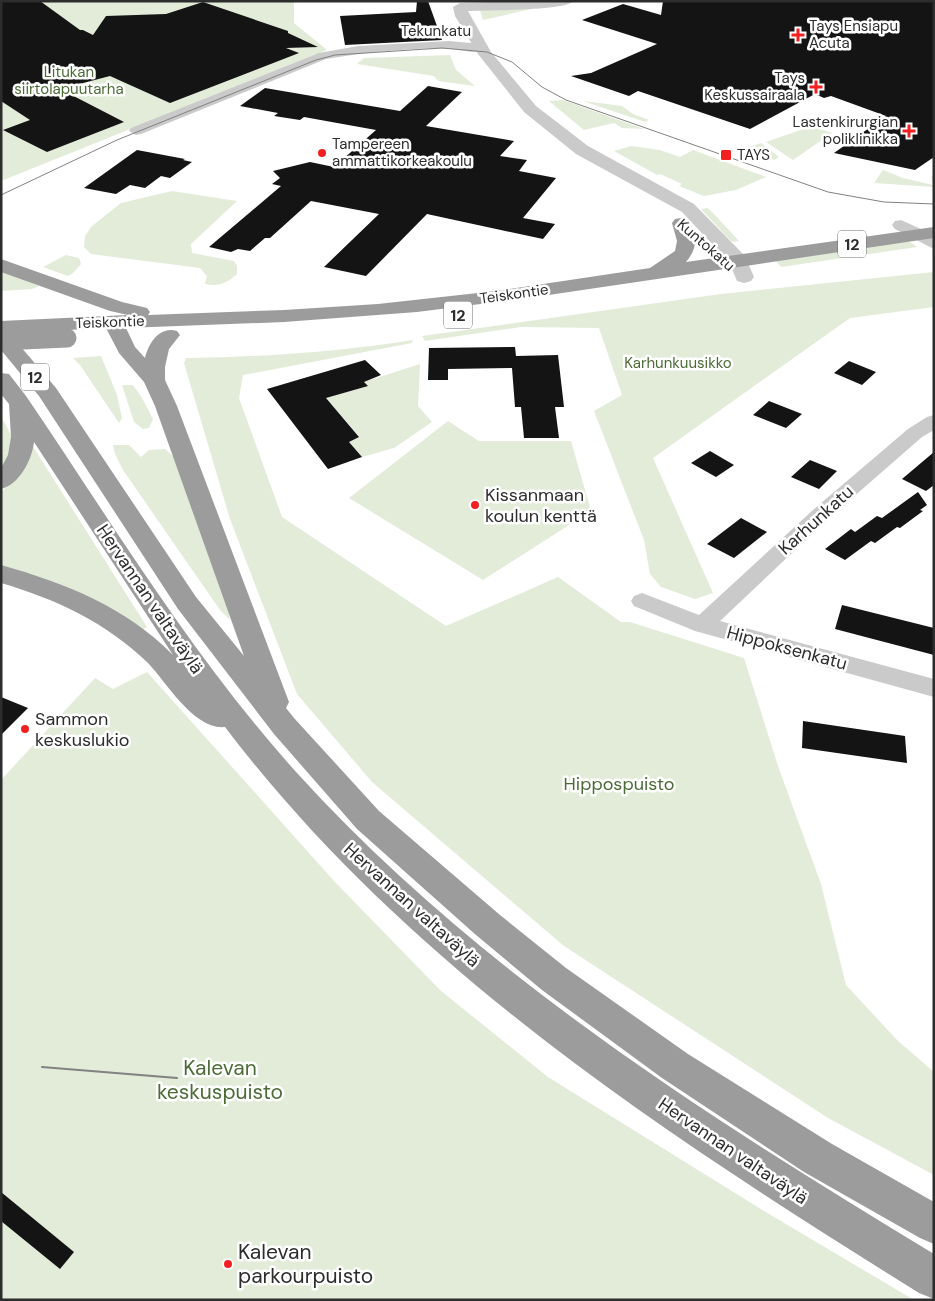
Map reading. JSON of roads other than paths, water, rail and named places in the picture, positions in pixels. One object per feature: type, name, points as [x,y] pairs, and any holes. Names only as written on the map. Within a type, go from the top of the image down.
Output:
[{"type":"highway","name":"12","points":[[785,253],[788,248],[824,238],[934,220]]},
{"type":"highway","points":[[651,273],[679,259],[685,252],[687,240],[681,223]]},
{"type":"highway","name":"Teiskontie","points":[[1,341],[66,333],[116,322],[172,328],[290,330],[418,320],[735,266],[785,253],[929,236]]},
{"type":"highway","name":"Teiskontie","points":[[172,328],[235,319],[381,310],[491,297],[651,273],[934,250]]},
{"type":"highway","name":"12","points":[[1,265],[116,322],[172,328]]},
{"type":"highway","points":[[116,322],[134,360],[154,380],[197,487],[284,726]]},
{"type":"highway","name":"Teiskontie","points":[[1,327],[66,333]]},
{"type":"highway","points":[[154,380],[157,352],[172,328]]},
{"type":"highway","name":"Hervannan valtaväylä","points":[[1,336],[48,393],[188,603],[284,726],[368,820],[488,925],[554,979],[692,1077],[818,1158],[934,1224]]},
{"type":"highway","name":"12","points":[[1,379],[18,401],[24,432],[22,449],[16,466],[1,482]]},
{"type":"highway","name":"Hervannan valtaväylä","points":[[18,401],[158,614],[212,688],[284,779],[337,837],[385,884],[531,1009],[646,1094],[802,1198],[934,1278]]},
{"type":"highway","points":[[1,574],[55,591],[88,606],[110,619],[156,655],[204,707],[243,727]]},
{"type":"street","points":[[478,69],[463,48],[456,28],[460,8],[568,1]]},
{"type":"street","name":"Kuntokatu","points":[[460,8],[481,48],[520,98],[555,130],[582,150],[688,208],[735,266]]},
{"type":"street","name":"Tekunkatu","points":[[136,131],[313,59],[338,53],[365,54],[481,48]]},
{"type":"street","name":"Kuntokatu","points":[[508,107],[539,134],[568,154],[654,204],[735,266]]},
{"type":"street","points":[[901,225],[929,236]]},
{"type":"street","name":"Karhunkatu","points":[[703,625],[820,515],[915,433],[934,421]]},
{"type":"street","name":"Hippoksenkatu","points":[[642,601],[703,625],[934,688]]},
{"type":"tram line","points":[[1,195],[117,140],[316,60],[335,55],[442,48],[487,52],[512,62],[542,87],[566,100],[828,192],[884,202],[934,204]]},
{"type":"tram line","points":[[42,1067],[177,1078]]},
{"type":"place","name":"Tays Ensiapu Acuta","points":[[798,35]]},
{"type":"place","name":"Tays Keskussairaala","points":[[816,87]]},
{"type":"place","name":"Lastenkirurgian poliklinikka","points":[[909,131]]},
{"type":"place","name":"Tampereen ammattikorkeakoulu","points":[[322,153]]},
{"type":"place","name":"TAYS","points":[[726,155]]},
{"type":"place","name":"Kissanmaan koulun kenttä","points":[[475,505]]},
{"type":"place","name":"Sammon keskuslukio","points":[[25,729]]},
{"type":"place","name":"Kalevan parkourpuisto","points":[[228,1264]]},
{"type":"park label","name":"Litukan siirtolapuutarha","points":[[69,80]]},
{"type":"park label","name":"Karhunkuusikko","points":[[678,363]]},
{"type":"park label","name":"Hippospuisto","points":[[619,784]]},
{"type":"park label","name":"Kalevan keskuspuisto","points":[[220,1080]]}]
